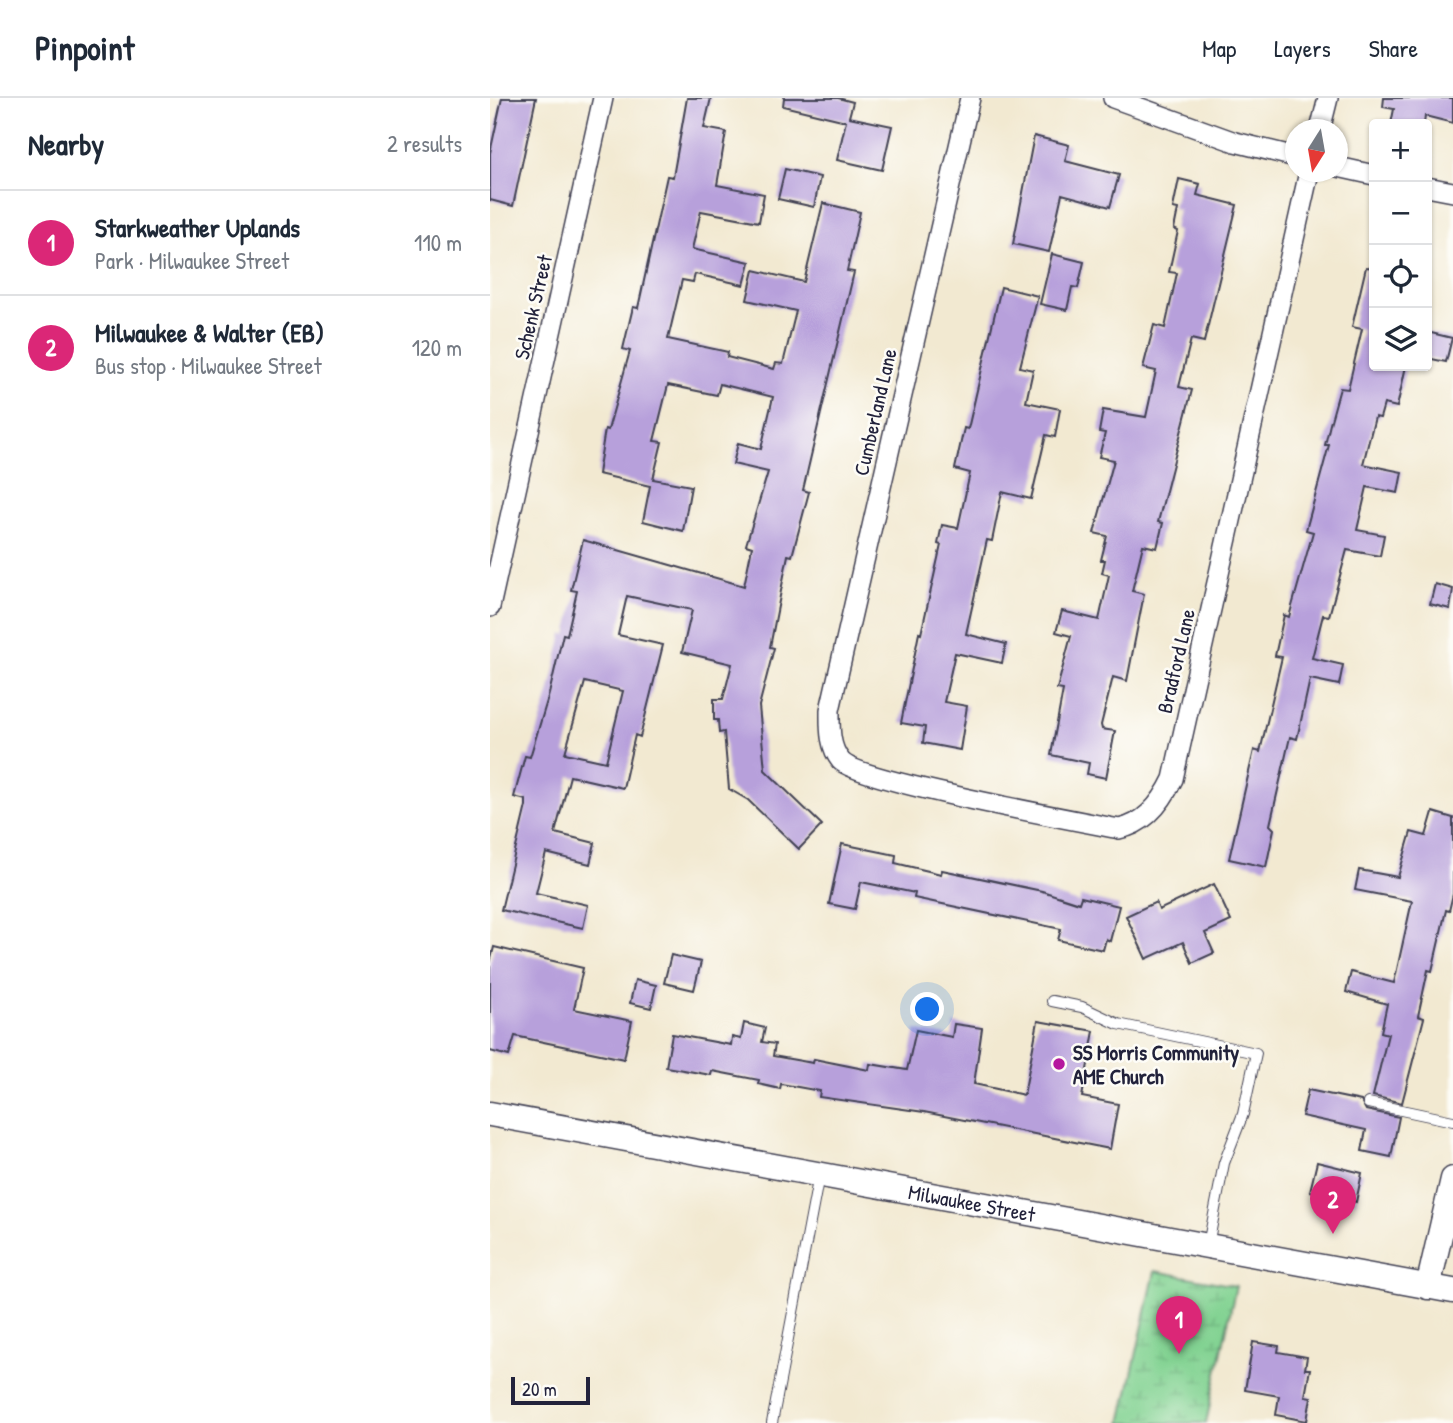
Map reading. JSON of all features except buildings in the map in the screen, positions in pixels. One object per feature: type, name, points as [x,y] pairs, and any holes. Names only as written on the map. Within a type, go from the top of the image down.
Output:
[{"type":"street","name":"Schenk Street","points":[[490,607],[603,98]]},
{"type":"street","name":"Cumberland Lane","points":[[831,737],[830,710],[970,98]]},
{"type":"street","points":[[1113,98],[1235,142],[1285,154]]},
{"type":"street","points":[[1323,119],[1328,98]]},
{"type":"street","points":[[1348,169],[1369,174]]},
{"type":"street","name":"Bradford Lane","points":[[831,737],[842,762],[858,772],[956,794],[1119,829],[1142,819],[1155,808],[1173,779],[1307,182]]},
{"type":"street","points":[[1432,188],[1453,192]]},
{"type":"street","name":"Milwaukee Street","points":[[490,1114],[1453,1291]]},
{"type":"street","points":[[1428,1287],[1453,1180]]},
{"type":"lane","points":[[1052,1001],[1082,1007],[1118,1024],[1256,1053],[1243,1114],[1224,1163],[1208,1245]]},
{"type":"lane","points":[[1368,1103],[1453,1121]]},
{"type":"lane","points":[[772,1423],[820,1174]]},
{"type":"green space","points":[[1155,1271],[1236,1286],[1206,1423],[1121,1423]]},
{"type":"place","name":"SS Morris Community AME Church","points":[[1059,1064]]},
{"type":"place","name":"Milwaukee & Walter (EB)","points":[[1333,1234]]},
{"type":"place","name":"Starkweather Uplands","points":[[1179,1354]]}]
